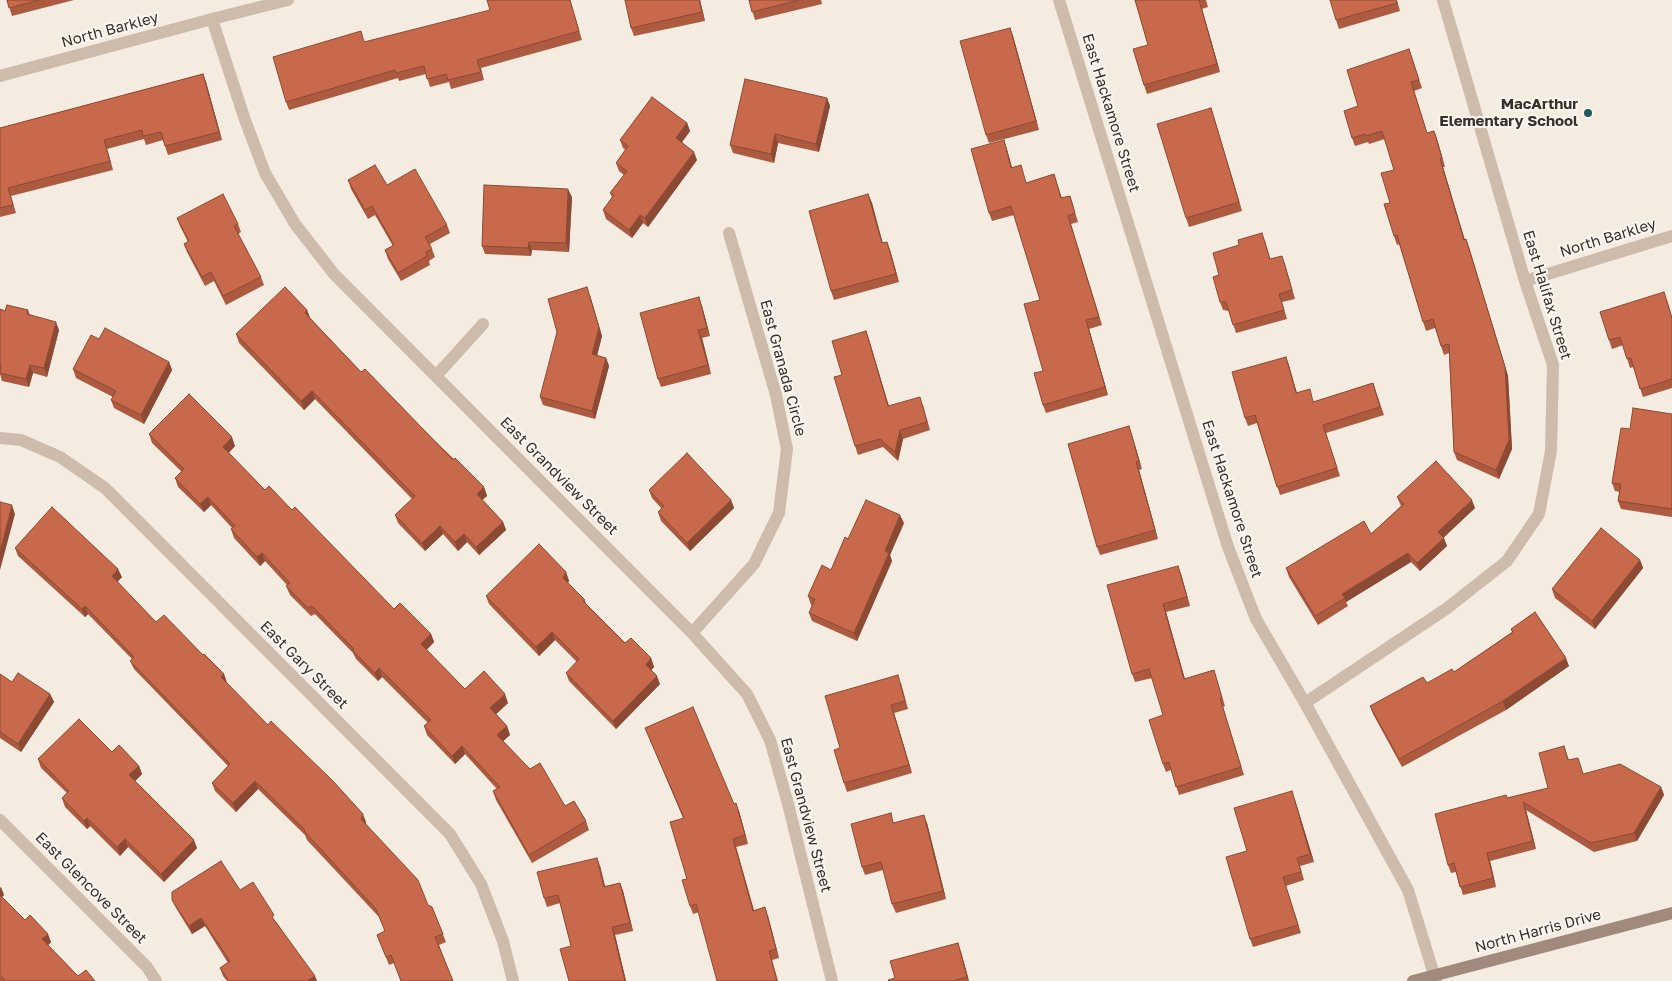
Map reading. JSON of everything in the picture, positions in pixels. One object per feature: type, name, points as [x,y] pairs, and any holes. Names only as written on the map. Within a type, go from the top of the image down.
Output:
[{"type":"street","name":"North Barkley","points":[[0,76],[288,0]]},
{"type":"street","name":"East Hackamore Street","points":[[1059,0],[1228,547],[1256,619],[1305,703],[1408,890],[1435,978]]},
{"type":"street","name":"East Halifax Street","points":[[1305,703],[1446,609],[1507,561],[1539,514],[1551,451],[1553,365],[1525,281],[1443,0]]},
{"type":"street","name":"East Grandview Street","points":[[212,19],[245,120],[266,173],[295,224],[334,274],[692,633],[747,694],[770,740],[832,981]]},
{"type":"street","name":"East Granada Circle","points":[[692,633],[754,564],[779,513],[787,449],[776,395],[729,233]]},
{"type":"street","name":"North Barkley","points":[[1525,281],[1672,236]]},
{"type":"street","points":[[436,376],[483,324]]},
{"type":"street","name":"East Gary Street","points":[[0,438],[21,440],[60,457],[105,488],[450,834],[481,884],[503,941],[514,981]]},
{"type":"street","name":"East Glencove Street","points":[[0,820],[147,967],[156,981]]},
{"type":"street","name":"North Harris Drive","points":[[1413,981],[1435,978],[1672,913]]},
{"type":"building","points":[[7,0],[39,0],[9,8]]},
{"type":"building","points":[[487,0],[570,0],[579,31],[477,60],[481,72],[448,80],[446,74],[427,79],[424,66],[396,73],[395,70],[286,102],[273,57],[361,31],[364,42],[490,10]]},
{"type":"building","points":[[625,0],[699,0],[702,12],[631,28]]},
{"type":"building","points":[[749,0],[799,0],[752,12]]},
{"type":"building","points":[[1135,0],[1199,0],[1217,64],[1144,85],[1133,49],[1148,45]]},
{"type":"building","points":[[1330,0],[1396,0],[1397,3],[1336,20]]},
{"type":"building","points":[[1010,28],[1036,121],[986,135],[960,41]]},
{"type":"building","points":[[1409,49],[1419,80],[1411,82],[1427,133],[1434,131],[1442,158],[1440,159],[1464,240],[1466,239],[1505,367],[1509,440],[1496,470],[1454,452],[1449,344],[1441,346],[1433,319],[1423,322],[1397,235],[1394,236],[1384,204],[1390,203],[1381,173],[1394,170],[1382,131],[1352,138],[1344,111],[1358,106],[1347,70]]},
{"type":"building","points":[[203,74],[219,132],[165,146],[161,132],[143,136],[142,130],[104,140],[110,161],[8,188],[13,205],[0,208],[0,128]]},
{"type":"building","points":[[745,79],[827,98],[816,144],[775,134],[771,154],[730,145]]},
{"type":"building","points":[[652,97],[687,123],[676,138],[694,152],[645,218],[640,215],[629,230],[603,210],[614,195],[610,193],[627,171],[616,163],[628,146],[620,140]]},
{"type":"building","points":[[1211,108],[1239,202],[1186,218],[1157,124]]},
{"type":"building","points":[[1004,140],[1011,168],[1021,165],[1026,183],[1054,174],[1061,198],[1070,196],[1075,213],[1068,216],[1099,317],[1086,320],[1105,387],[1043,405],[1034,373],[1043,371],[1024,304],[1040,300],[1011,206],[989,213],[971,149]]},
{"type":"building","points":[[375,165],[387,185],[415,169],[447,225],[425,237],[432,249],[426,252],[427,256],[398,273],[385,250],[394,245],[372,206],[365,210],[348,180]]},
{"type":"building","points":[[484,185],[568,189],[566,243],[529,242],[528,248],[482,246]]},
{"type":"building","points":[[223,194],[238,224],[234,226],[261,277],[223,296],[211,272],[202,277],[184,244],[189,241],[177,218]]},
{"type":"building","points":[[868,194],[882,243],[887,242],[896,274],[831,291],[809,211]]},
{"type":"building","points":[[1262,233],[1270,259],[1282,256],[1292,290],[1279,294],[1284,310],[1233,325],[1226,302],[1220,302],[1213,277],[1219,275],[1213,253],[1239,245],[1238,240]]},
{"type":"building","points":[[285,287],[307,310],[305,313],[361,372],[365,369],[453,460],[455,458],[484,487],[477,494],[503,522],[476,547],[464,534],[455,542],[440,526],[422,543],[395,515],[415,496],[312,391],[301,401],[236,334]]},
{"type":"building","points":[[587,287],[599,328],[592,354],[606,358],[592,411],[540,397],[557,332],[548,299]]},
{"type":"building","points":[[1664,292],[1672,318],[1672,379],[1640,389],[1631,358],[1627,359],[1620,337],[1609,340],[1600,312]]},
{"type":"building","points":[[699,297],[707,328],[698,330],[708,365],[658,379],[640,313]]},
{"type":"building","points":[[7,305],[28,310],[27,314],[56,322],[44,368],[30,365],[26,379],[0,373],[0,309],[5,311]]},
{"type":"building","points":[[105,328],[169,362],[141,415],[111,400],[116,391],[73,369],[91,335],[99,339]]},
{"type":"building","points":[[866,331],[888,406],[920,397],[927,422],[900,430],[895,452],[880,439],[855,446],[834,377],[842,375],[832,341]]},
{"type":"building","points":[[1286,357],[1296,393],[1310,389],[1313,402],[1373,383],[1380,407],[1323,425],[1337,468],[1277,487],[1255,415],[1245,418],[1232,372]]},
{"type":"building","points":[[189,394],[232,437],[223,447],[265,490],[269,486],[292,510],[295,507],[394,609],[400,603],[431,634],[421,644],[465,689],[484,671],[505,694],[490,708],[507,726],[497,735],[530,769],[540,763],[565,806],[574,801],[586,821],[529,855],[493,791],[500,787],[462,746],[452,756],[424,726],[431,720],[379,668],[375,673],[312,606],[308,608],[286,586],[290,583],[262,553],[257,557],[231,529],[235,526],[208,497],[200,504],[175,478],[184,469],[149,434]]},
{"type":"building","points":[[1633,408],[1672,414],[1672,509],[1618,501],[1621,484],[1612,483],[1621,428],[1630,429]]},
{"type":"building","points":[[1129,426],[1139,461],[1136,462],[1155,530],[1097,547],[1068,444]]},
{"type":"building","points":[[687,453],[731,500],[687,543],[658,512],[664,506],[649,490]]},
{"type":"building","points":[[1436,461],[1472,500],[1438,532],[1444,538],[1417,563],[1408,553],[1342,594],[1345,598],[1315,616],[1286,568],[1364,521],[1371,534],[1404,504],[1397,497]]},
{"type":"building","points":[[866,500],[900,515],[885,551],[889,553],[854,633],[809,613],[815,599],[808,596],[822,565],[831,570],[845,537],[848,539]]},
{"type":"building","points":[[0,502],[12,505],[0,552]]},
{"type":"building","points":[[52,507],[118,569],[112,576],[156,622],[164,615],[224,674],[221,677],[268,725],[271,721],[333,781],[363,814],[361,819],[418,880],[443,934],[435,937],[453,981],[401,981],[391,955],[386,957],[377,935],[385,931],[376,909],[305,830],[255,781],[233,803],[212,783],[230,764],[130,661],[134,657],[85,606],[82,609],[15,548]]},
{"type":"building","points":[[1601,528],[1640,560],[1592,621],[1552,589]]},
{"type":"building","points":[[539,544],[566,572],[563,578],[585,600],[583,601],[625,643],[631,638],[651,658],[646,665],[657,676],[613,721],[566,673],[579,659],[552,632],[536,647],[486,596]]},
{"type":"building","points":[[1178,566],[1187,597],[1163,604],[1184,679],[1214,670],[1222,698],[1220,698],[1241,767],[1176,787],[1169,762],[1163,764],[1149,720],[1163,715],[1149,669],[1132,674],[1107,585]]},
{"type":"building","points":[[1535,612],[1566,658],[1503,701],[1399,759],[1370,706],[1423,677],[1427,683],[1452,669],[1454,672],[1513,632],[1511,629]]},
{"type":"building","points":[[18,673],[50,694],[18,744],[0,732],[0,674],[12,682]]},
{"type":"building","points":[[898,675],[905,701],[891,705],[909,765],[844,783],[834,750],[840,748],[825,696]]},
{"type":"building","points":[[693,707],[734,804],[736,803],[745,835],[733,839],[753,911],[765,907],[776,949],[769,951],[777,981],[717,981],[696,904],[690,906],[682,880],[687,879],[670,822],[684,818],[645,728]]},
{"type":"building","points":[[79,719],[112,752],[119,745],[139,766],[129,775],[194,840],[161,874],[125,839],[117,847],[87,818],[84,821],[62,798],[69,791],[38,759]]},
{"type":"building","points":[[1564,746],[1568,760],[1578,758],[1583,774],[1620,764],[1661,787],[1634,833],[1591,843],[1523,802],[1533,841],[1487,853],[1493,878],[1460,887],[1454,863],[1448,865],[1435,814],[1506,795],[1507,798],[1548,788],[1539,753]]},
{"type":"building","points":[[1292,791],[1310,854],[1297,858],[1301,872],[1283,877],[1298,925],[1250,939],[1226,857],[1247,851],[1234,808]]},
{"type":"building","points":[[891,813],[893,823],[924,815],[943,891],[892,904],[881,862],[862,867],[851,824]]},
{"type":"building","points":[[597,858],[604,887],[620,883],[630,923],[612,927],[625,981],[569,981],[560,949],[571,946],[558,895],[544,898],[537,872]]},
{"type":"building","points":[[221,861],[240,890],[253,882],[274,915],[272,917],[315,976],[307,981],[229,981],[220,968],[230,961],[201,918],[189,926],[172,900],[172,892]]},
{"type":"building","points":[[0,895],[25,920],[30,915],[48,934],[42,939],[78,976],[86,970],[95,981],[5,981],[0,975]]},
{"type":"building","points":[[958,943],[967,977],[953,981],[888,980],[895,978],[890,961]]},
{"type":"place","name":"MacArthur Elementary School","points":[[1588,113]]}]
